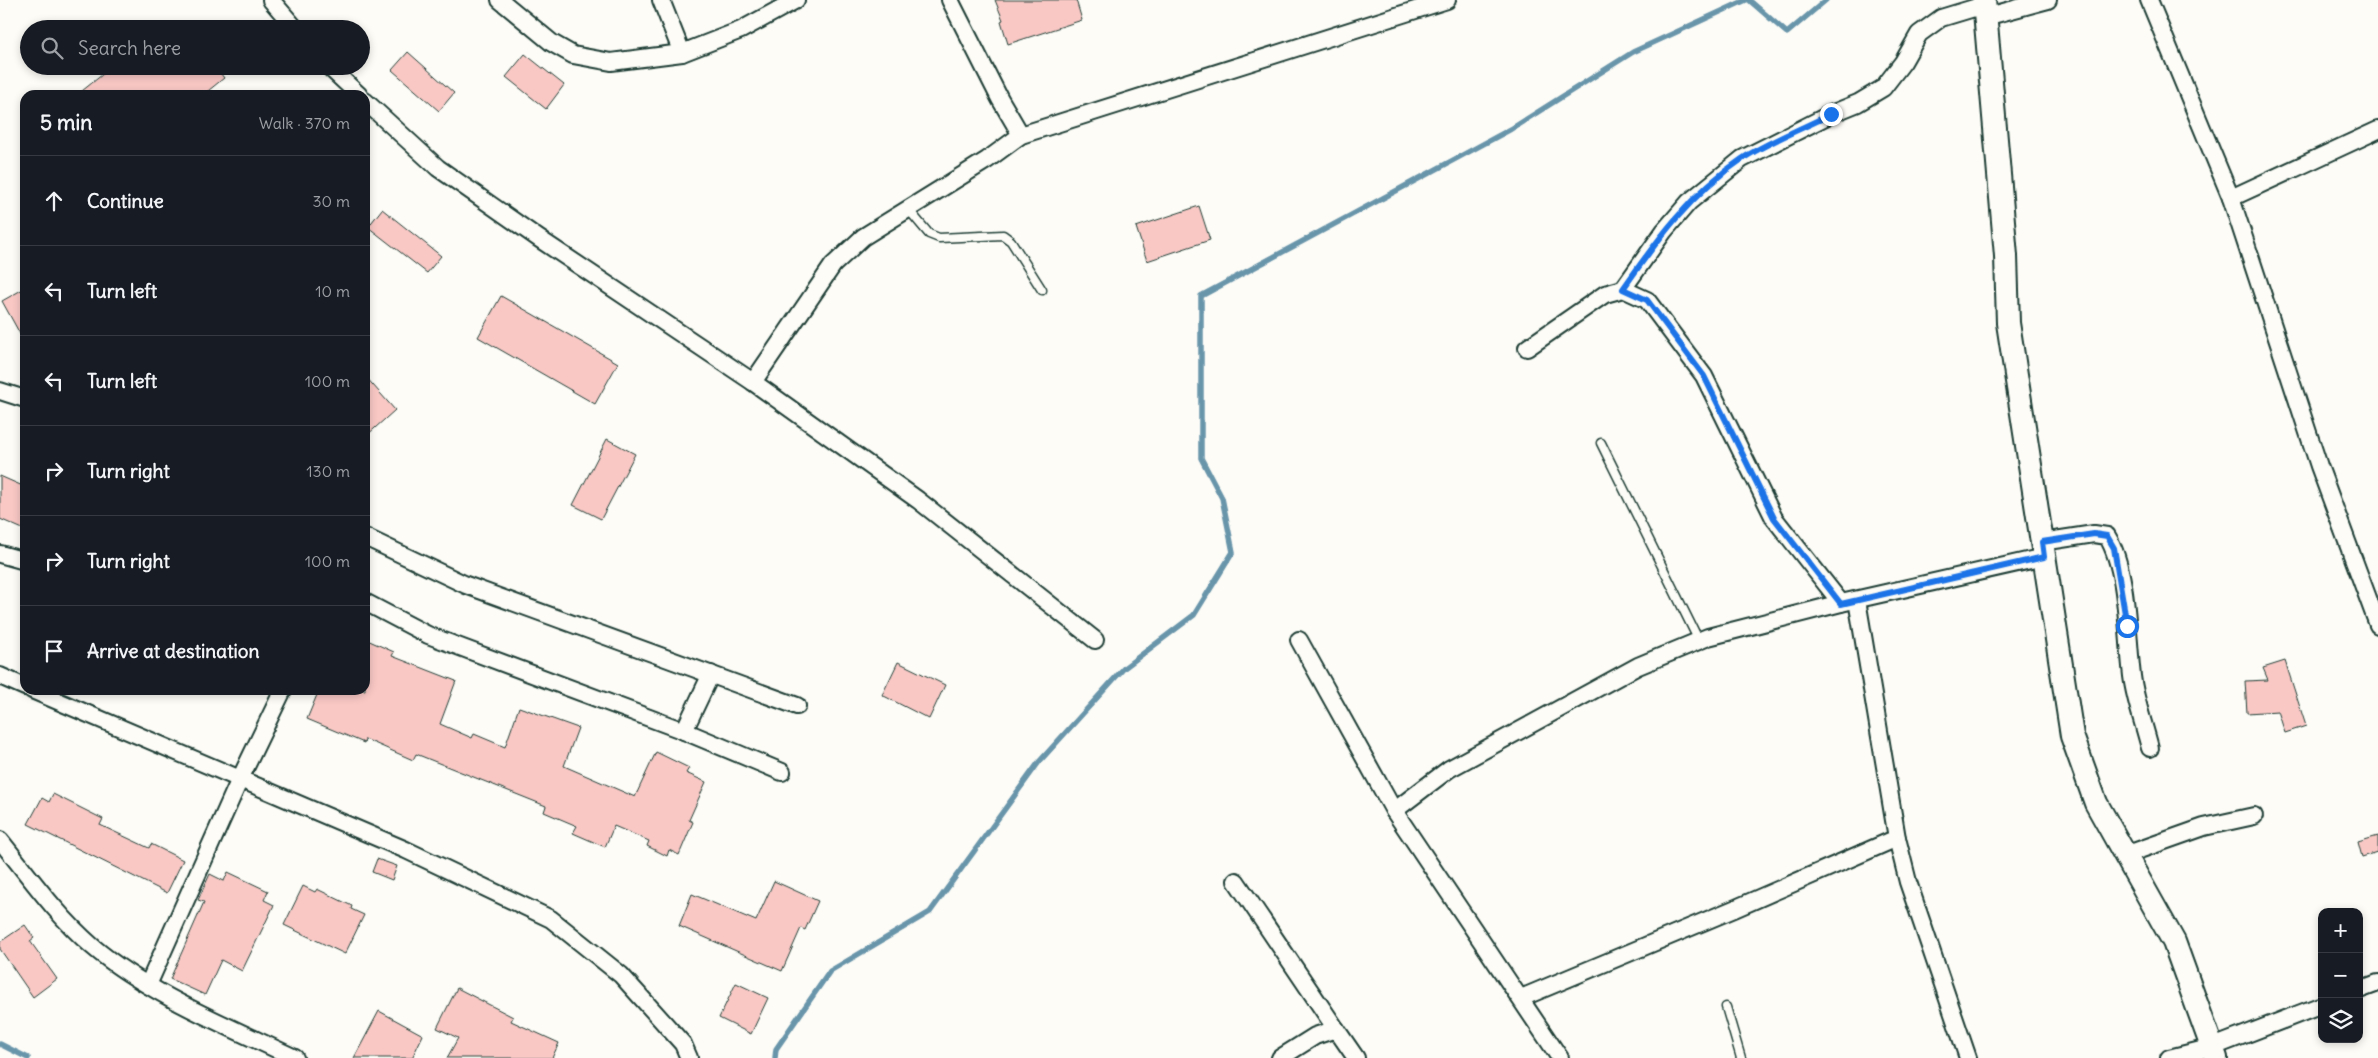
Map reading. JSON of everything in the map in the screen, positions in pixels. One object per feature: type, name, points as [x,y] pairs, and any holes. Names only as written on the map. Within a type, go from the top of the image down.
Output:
[{"type":"street","points":[[271,0],[288,20]]},
{"type":"street","points":[[500,0],[552,44],[573,55],[611,62],[682,53],[741,30],[796,0]]},
{"type":"street","points":[[661,0],[682,53]]},
{"type":"street","points":[[950,0],[1000,99],[1021,135]]},
{"type":"street","points":[[1527,348],[1605,294],[1623,289],[1664,231],[1689,202],[1742,159],[1883,88],[1903,62],[1919,34],[1941,18],[1984,8],[2048,0]]},
{"type":"street","points":[[2149,0],[2231,198],[2319,466],[2378,626]]},
{"type":"street","points":[[753,382],[833,265],[863,237],[987,160],[1021,135],[1439,1]]},
{"type":"street","points":[[1984,8],[2006,256],[2008,323],[2072,736],[2096,803],[2174,942],[2214,1052]]},
{"type":"street","points":[[338,75],[354,90]]},
{"type":"street","points":[[370,106],[438,168],[538,238],[753,382],[918,500],[1095,640]]},
{"type":"street","points":[[2231,198],[2378,130]]},
{"type":"street","points":[[1623,289],[1647,300],[1704,376],[1774,518],[1849,602],[1897,838],[1908,882],[1968,1058]]},
{"type":"street","points":[[0,391],[20,397]]},
{"type":"street","points":[[1394,811],[1458,764],[1638,666],[1708,637],[1849,602],[2043,550],[2094,534],[2107,536],[2114,548],[2120,576],[2132,679],[2150,748]]},
{"type":"street","points":[[370,539],[466,585],[586,627],[797,706]]},
{"type":"street","points":[[0,554],[20,560]]},
{"type":"street","points":[[370,605],[428,635],[684,731],[782,772]]},
{"type":"street","points":[[1300,640],[1394,811],[1560,1058]]},
{"type":"street","points":[[684,731],[711,674]]},
{"type":"street","points":[[0,676],[20,685]]},
{"type":"street","points":[[44,695],[406,850],[551,919],[621,975],[683,1044],[689,1058]]},
{"type":"street","points":[[148,986],[240,778],[281,695]]},
{"type":"street","points":[[2126,855],[2178,835],[2254,816]]},
{"type":"street","points":[[1521,998],[1734,909],[1897,838]]},
{"type":"street","points":[[0,840],[58,911],[92,946],[130,975],[148,986],[295,1058]]},
{"type":"street","points":[[1236,882],[1356,1058]]},
{"type":"street","points":[[2363,989],[2378,983]]},
{"type":"street","points":[[2169,1058],[2214,1052],[2318,1007]]},
{"type":"street","points":[[1280,1058],[1315,1036],[1336,1029]]},
{"type":"lane","points":[[908,209],[929,234],[940,238],[1003,236],[1011,240],[1042,290]]},
{"type":"lane","points":[[1601,444],[1699,641]]},
{"type":"lane","points":[[1726,1007],[1741,1058]]},
{"type":"building","points":[[995,0],[1076,0],[1082,20],[1008,44],[1001,21],[1003,20]]},
{"type":"building","points":[[408,52],[454,93],[439,111],[392,70]]},
{"type":"building","points":[[525,54],[564,85],[546,109],[506,77]]},
{"type":"building","points":[[102,75],[222,75],[224,78],[209,90],[83,90]]},
{"type":"building","points":[[1199,206],[1210,240],[1147,261],[1136,227]]},
{"type":"building","points":[[382,209],[441,256],[427,273],[370,229],[370,224]]},
{"type":"building","points":[[20,291],[20,334],[2,301]]},
{"type":"building","points":[[501,296],[618,363],[595,404],[478,337]]},
{"type":"building","points":[[370,382],[395,410],[370,432]]},
{"type":"building","points":[[607,439],[635,454],[601,519],[573,505]]},
{"type":"building","points":[[0,476],[20,485],[20,528],[0,519]]},
{"type":"building","points":[[370,641],[394,652],[392,656],[456,681],[440,724],[472,738],[474,734],[505,747],[519,707],[578,728],[564,766],[635,797],[656,752],[689,768],[686,773],[706,782],[689,820],[693,822],[679,855],[669,850],[667,856],[647,846],[649,841],[614,826],[605,847],[573,833],[577,826],[544,812],[546,806],[416,754],[413,760],[365,739],[364,743],[307,719],[317,695],[370,695]]},
{"type":"building","points":[[2285,661],[2306,726],[2285,733],[2278,711],[2247,713],[2245,681],[2268,680],[2263,668]]},
{"type":"building","points":[[898,662],[945,685],[929,719],[882,695]]},
{"type":"building","points":[[53,794],[103,819],[100,825],[149,848],[151,844],[183,860],[167,893],[28,824],[42,798],[49,802]]},
{"type":"building","points":[[2378,836],[2378,852],[2362,857],[2358,842]]},
{"type":"building","points":[[377,859],[397,866],[392,880],[372,872]]},
{"type":"building","points":[[228,872],[268,891],[264,900],[274,905],[242,971],[221,960],[205,995],[170,979],[204,902],[198,900],[210,874],[224,881]]},
{"type":"building","points":[[774,881],[818,901],[805,930],[801,928],[782,971],[679,926],[692,894],[756,921]]},
{"type":"building","points":[[303,886],[315,892],[317,889],[352,906],[351,909],[364,915],[345,954],[284,925]]},
{"type":"building","points":[[25,925],[34,938],[30,941],[57,979],[33,997],[0,949],[0,942]]},
{"type":"building","points":[[736,983],[768,998],[751,1034],[719,1018]]},
{"type":"building","points":[[457,988],[513,1017],[511,1021],[559,1043],[552,1058],[447,1058],[458,1038],[437,1028]]},
{"type":"building","points":[[379,1011],[423,1035],[412,1058],[354,1058]]},
{"type":"waterway","points":[[775,1058],[776,1049],[830,971],[930,912],[1039,762],[1124,668],[1194,615],[1233,552],[1222,498],[1201,458],[1201,296],[1511,129],[1633,52],[1746,0]]},
{"type":"waterway","points":[[1749,0],[1787,33],[1826,0]]},
{"type":"waterway","points":[[0,1044],[28,1058]]},
{"type":"route","points":[[1831,114],[1742,159],[1689,202],[1664,231],[1623,289],[1647,300],[1704,376],[1774,518],[1841,604],[2044,557],[2042,542],[2094,534],[2107,536],[2114,548],[2127,626]]}]
